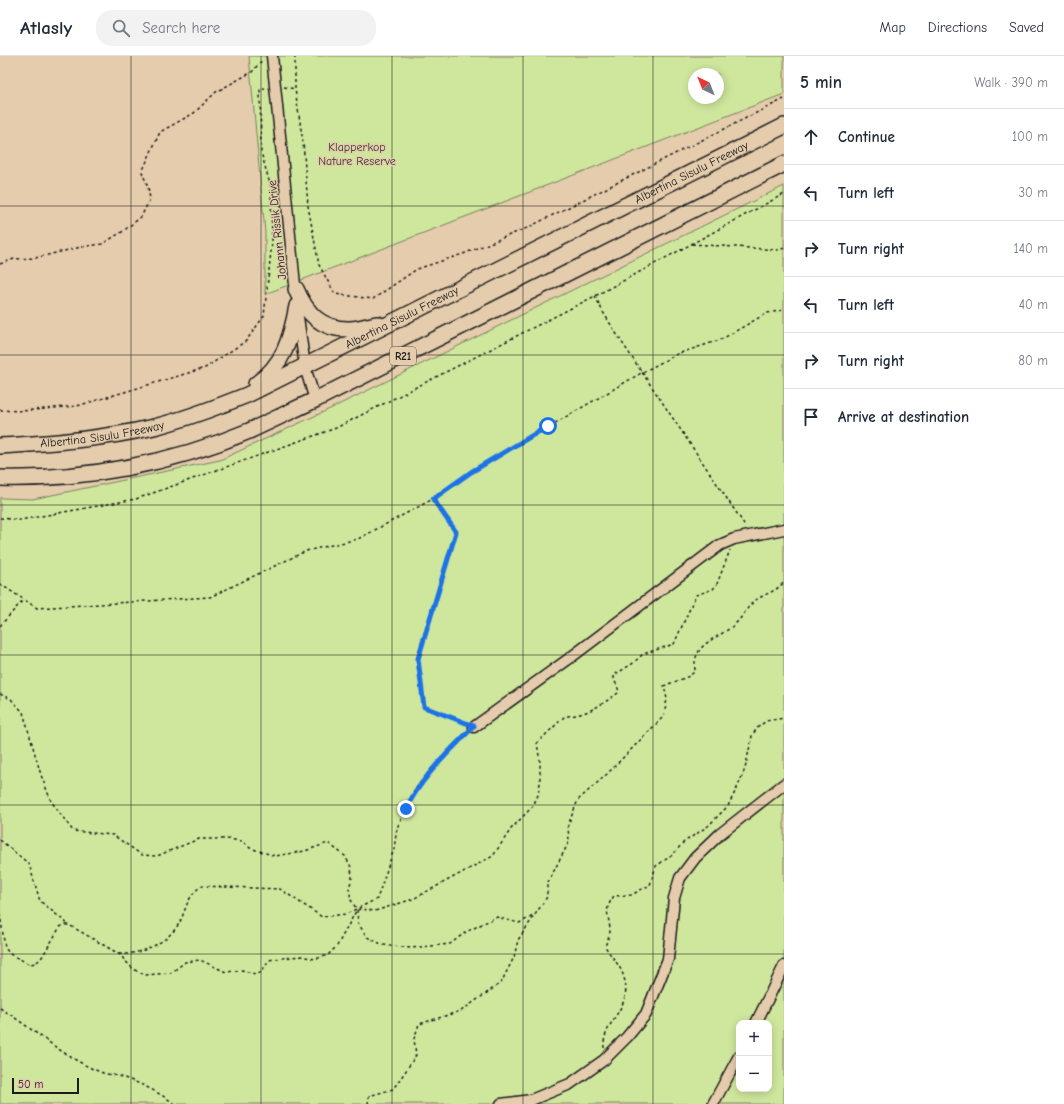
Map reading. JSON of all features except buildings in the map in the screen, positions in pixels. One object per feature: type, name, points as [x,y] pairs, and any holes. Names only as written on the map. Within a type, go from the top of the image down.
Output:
[{"type":"highway","name":"Albertina Sisulu Freeway","points":[[0,446],[91,439],[156,426],[202,412],[247,395],[784,126]]},
{"type":"highway","name":"R21","points":[[0,478],[31,479],[79,475],[127,468],[173,457],[248,431],[315,400],[784,164]]},
{"type":"highway","points":[[296,289],[304,307],[316,320],[324,324],[350,329],[392,323]]},
{"type":"highway","points":[[202,412],[244,391],[271,372],[279,363],[286,349],[297,306]]},
{"type":"street","name":"Johann Rissik Drive","points":[[272,56],[297,306],[305,367],[315,400]]},
{"type":"street","points":[[474,726],[570,658],[720,545],[734,539],[784,529]]},
{"type":"street","points":[[501,1104],[531,1100],[570,1084],[604,1060],[626,1037],[646,1014],[668,959],[674,898],[680,878],[696,858],[720,834],[784,784]]},
{"type":"street","points":[[757,1020],[784,966]]},
{"type":"street","points":[[713,1104],[736,1062]]},
{"type":"path","points":[[0,264],[14,259],[35,258],[81,247],[102,244],[141,217],[150,199],[148,187],[142,172],[160,132],[194,113],[216,92],[252,72],[265,56]]},
{"type":"path","points":[[294,56],[295,89],[303,142],[308,206],[319,265],[335,294],[373,299],[417,269],[463,254],[527,228],[784,99]]},
{"type":"path","points":[[0,410],[22,411],[77,406],[204,368],[246,341],[264,316],[268,284],[272,242],[271,188],[261,152],[260,89],[275,86]]},
{"type":"path","points":[[0,518],[20,520],[136,499],[336,428],[595,296],[784,194]]},
{"type":"path","points":[[692,244],[779,250],[784,248]]},
{"type":"path","points":[[595,296],[603,312],[697,456],[752,536]]},
{"type":"path","points":[[0,584],[37,608],[210,597],[306,551],[358,539],[433,499],[471,472],[643,372],[677,354],[720,340],[767,314],[784,310]]},
{"type":"path","points":[[119,954],[128,955],[158,944],[176,928],[191,895],[201,886],[280,890],[322,917],[346,914],[377,899],[394,849],[397,828],[415,790],[433,768],[474,726],[424,707],[418,659],[456,532],[433,499]]},
{"type":"path","points":[[357,909],[360,908],[375,911],[413,899],[493,856],[511,829],[533,806],[538,795],[540,783],[540,762],[537,743],[565,716],[575,716],[598,708],[618,694],[619,690],[614,679],[614,675],[620,670],[632,664],[643,654],[674,644],[696,595],[713,589],[717,584],[734,539]]},
{"type":"path","points":[[368,1104],[369,1096],[393,1089],[405,1072],[416,1055],[414,1039],[420,1024],[461,1011],[501,983],[514,957],[518,940],[547,896],[547,884],[568,842],[568,825],[578,800],[608,774],[664,716],[667,699],[664,686],[677,679],[690,677],[695,671],[694,662],[697,653],[703,645],[737,623],[756,600],[779,588],[784,582]]},
{"type":"path","points":[[0,626],[24,599]]},
{"type":"path","points":[[0,694],[11,699],[23,712],[41,775],[51,801],[73,831],[113,835],[142,855],[157,856],[199,839],[228,839],[242,841],[250,848],[275,856],[305,850],[328,843],[345,856],[351,867],[352,878],[349,888],[351,900],[357,909],[358,923],[367,937],[384,945],[411,948],[450,944],[466,932],[496,917],[520,923],[535,914]]},
{"type":"path","points":[[604,1060],[603,1040],[607,1030],[621,1010],[626,991],[622,972],[605,946],[610,931],[606,914],[609,904],[614,896],[631,895],[650,885],[656,866],[671,856],[684,842],[708,826],[728,806],[741,780],[752,736],[757,728],[766,721],[784,718]]},
{"type":"path","points":[[0,840],[29,864],[40,901],[69,925],[119,954],[133,969],[145,975],[171,974],[186,962],[200,960],[226,972],[242,970],[255,974],[260,973],[270,960],[302,956],[315,959],[328,955],[337,946],[357,909]]},
{"type":"path","points":[[0,914],[5,948],[10,954],[29,964],[36,963],[42,958],[60,928],[64,925],[69,925]]},
{"type":"path","points":[[0,1008],[27,1025],[66,1054],[104,1073],[120,1076],[151,1088],[175,1104]]},
{"type":"green space","name":"Klapperkop Nature Reserve","points":[[249,56],[784,56],[784,94],[265,294],[265,232]]},
{"type":"green space","points":[[784,186],[784,1104],[0,1104],[0,498],[33,499],[220,460],[332,408]]},
{"type":"route","points":[[406,809],[415,790],[433,768],[474,726],[424,707],[418,659],[456,532],[433,499],[471,472],[548,426]]}]
